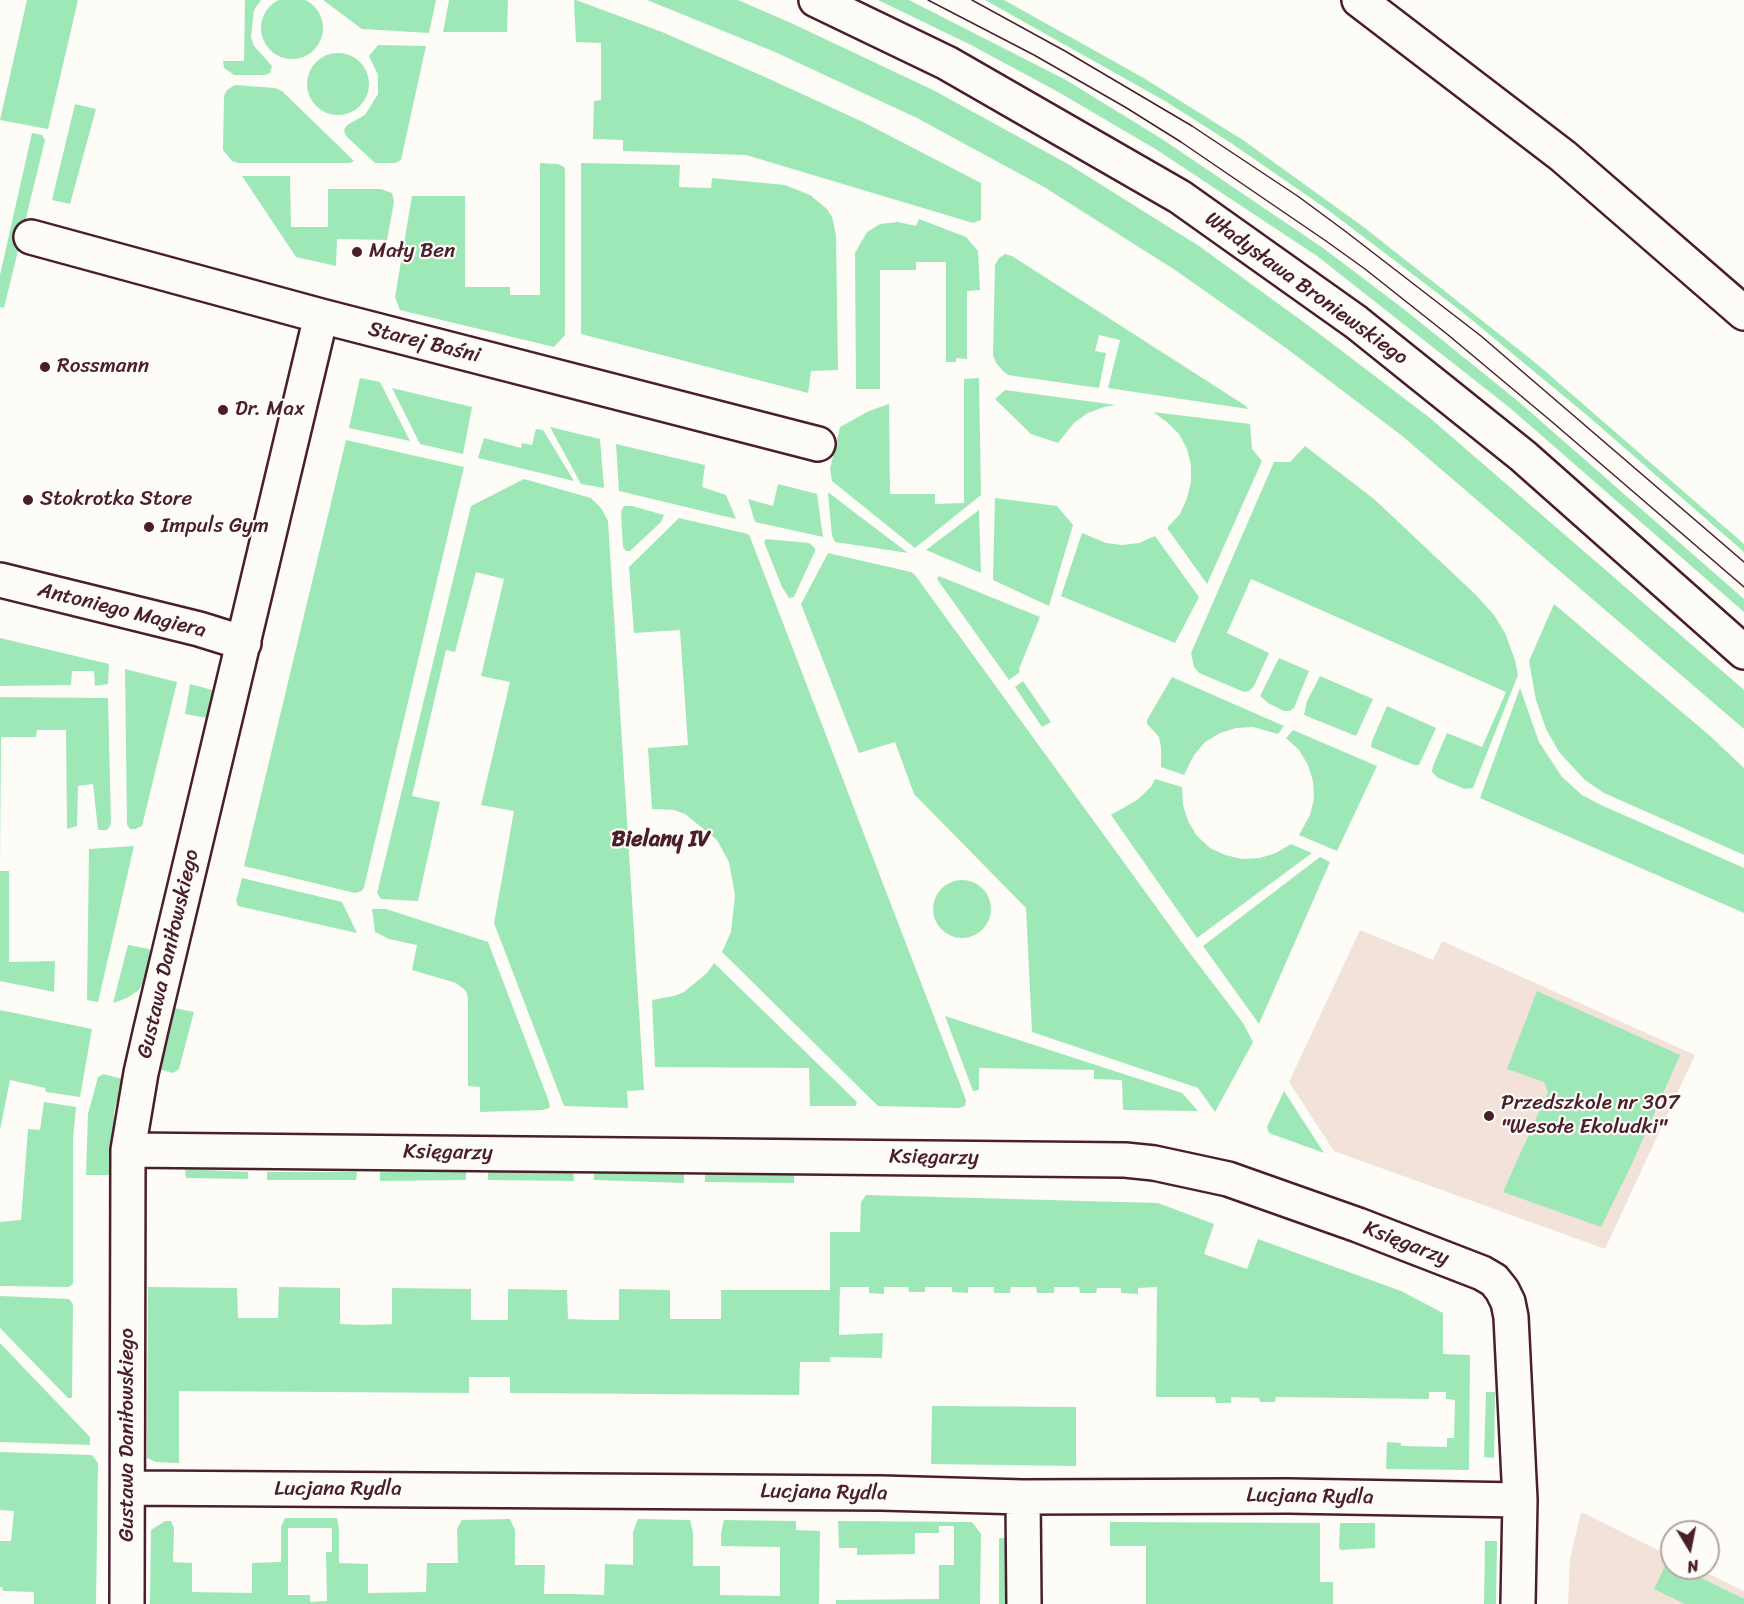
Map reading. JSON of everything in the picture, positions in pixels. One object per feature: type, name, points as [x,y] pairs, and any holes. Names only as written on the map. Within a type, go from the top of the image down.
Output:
[{"type":"street","name":"Władysława Broniewskiego","points":[[816,0],[947,63],[1180,197],[1356,322],[1523,456],[1744,652]]},
{"type":"street","points":[[1359,0],[1563,156],[1744,313]]},
{"type":"street","name":"Starej Baśni","points":[[31,237],[321,316],[818,444]]},
{"type":"street","name":"Gustawa Daniłowskiego","points":[[127,1604],[128,1150],[146,1051],[321,316]]},
{"type":"street","name":"Antoniego Magiera","points":[[0,580],[199,629],[244,643]]},
{"type":"street","name":"Księgarzy","points":[[128,1150],[1125,1160],[1154,1163],[1228,1179],[1482,1273],[1494,1280],[1508,1302],[1511,1317],[1520,1500],[1518,1604]]},
{"type":"street","name":"Lucjana Rydla","points":[[128,1488],[858,1493],[1023,1497],[1288,1496],[1520,1500]]},
{"type":"street","points":[[1023,1497],[1023,1604]]},
{"type":"shaded area","name":"Przedszkole nr 307 \"Wesołe Ekoludki\"","points":[[1360,930],[1433,960],[1442,941],[1695,1055],[1605,1249],[1334,1151],[1289,1082]]},
{"type":"shaded area","points":[[1581,1512],[1660,1551],[1660,1580],[1720,1580],[1744,1591],[1744,1604],[1568,1604],[1570,1559]]},
{"type":"green space","points":[[292,-3],[309,2],[314,6],[318,11],[323,28],[318,45],[314,50],[309,54],[292,59],[275,54],[270,50],[266,45],[261,28],[266,11],[270,6],[275,2]]},
{"type":"green space","points":[[27,0],[78,0],[48,129],[0,120]]},
{"type":"green space","points":[[245,0],[261,0],[254,10],[251,37],[254,46],[272,66],[270,73],[265,75],[234,75],[224,68],[223,61],[244,61]]},
{"type":"green space","points":[[323,0],[436,0],[429,33],[362,29]]},
{"type":"green space","points":[[449,0],[508,0],[507,32],[443,32]]},
{"type":"green space","points":[[574,0],[662,32],[765,77],[863,122],[981,183],[981,220],[973,223],[746,155],[623,151],[623,140],[593,139],[594,101],[601,100],[601,43],[576,42]]},
{"type":"green space","points":[[647,0],[738,0],[791,23],[933,90],[1068,164],[1199,246],[1430,418],[1744,690],[1744,729],[1401,435],[1286,348],[1175,270],[1044,187],[917,118],[775,52]]},
{"type":"green space","points":[[878,0],[909,0],[1066,80],[1162,139],[1323,248],[1405,310],[1519,402],[1744,599],[1744,612],[1510,408],[1317,256],[1157,150],[1060,93],[971,45]]},
{"type":"green space","points":[[985,0],[1004,0],[1142,77],[1243,140],[1365,228],[1537,364],[1744,544],[1744,552],[1589,417],[1461,311],[1328,210],[1165,101]]},
{"type":"green space","points":[[378,45],[426,46],[401,160],[395,163],[375,163],[346,136],[344,130],[347,125],[365,115],[378,94],[378,75],[369,56]]},
{"type":"green space","points":[[338,53],[350,55],[360,62],[367,72],[369,84],[367,96],[360,106],[350,113],[338,115],[326,113],[316,106],[309,96],[307,84],[309,72],[316,62],[326,55]]},
{"type":"green space","points":[[235,85],[275,88],[282,91],[354,161],[350,163],[238,163],[232,161],[223,150],[224,96],[227,90]]},
{"type":"green space","points":[[75,104],[96,109],[70,204],[52,200]]},
{"type":"green space","points":[[32,133],[42,135],[45,140],[4,308],[0,307],[0,275]]},
{"type":"green space","points":[[540,163],[558,164],[565,170],[565,335],[554,347],[400,310],[395,297],[412,196],[465,196],[465,287],[510,287],[510,295],[540,295]]},
{"type":"green space","points":[[581,163],[680,165],[679,187],[711,188],[712,178],[785,185],[810,195],[827,209],[832,217],[836,235],[838,370],[811,371],[808,393],[581,334]]},
{"type":"green space","points":[[242,176],[290,176],[291,227],[328,227],[328,189],[381,189],[392,193],[394,202],[387,240],[337,239],[336,266],[296,257]]},
{"type":"green space","points":[[919,219],[966,237],[978,251],[980,290],[967,291],[967,359],[956,358],[956,362],[946,362],[946,262],[916,262],[916,270],[880,270],[880,389],[856,389],[855,253],[867,232],[880,224],[898,222],[916,226]]},
{"type":"green space","points":[[1005,254],[1012,256],[1248,409],[1108,388],[1120,340],[1099,335],[1095,351],[1106,353],[1099,388],[1008,375],[996,363],[993,355],[995,265]]},
{"type":"green space","points":[[360,378],[380,382],[410,441],[349,428]]},
{"type":"green space","points":[[979,378],[981,495],[915,548],[832,481],[830,469],[840,427],[869,411],[889,404],[890,494],[935,494],[935,504],[964,503],[964,379]]},
{"type":"green space","points":[[392,388],[472,407],[463,454],[420,444]]},
{"type":"green space","points":[[1005,390],[1116,405],[1088,413],[1074,423],[1058,443],[1031,434],[995,399]]},
{"type":"green space","points":[[1153,412],[1250,424],[1252,449],[1262,461],[1207,584],[1167,528],[1180,514],[1187,498],[1191,482],[1191,465],[1187,449],[1179,434]]},
{"type":"green space","points":[[550,427],[600,439],[604,488],[581,484]]},
{"type":"green space","points":[[536,429],[543,430],[574,481],[478,458],[484,438],[521,448],[522,443],[532,445]]},
{"type":"green space","points":[[346,440],[464,467],[364,887],[362,891],[355,893],[244,866]]},
{"type":"green space","points":[[616,444],[705,465],[702,487],[726,495],[736,519],[619,491]]},
{"type":"green space","points":[[1305,446],[1374,499],[1475,594],[1494,615],[1505,633],[1518,675],[1473,788],[1465,789],[1438,778],[1432,772],[1433,766],[1447,733],[1482,747],[1506,692],[1251,579],[1227,633],[1269,653],[1254,686],[1244,692],[1199,673],[1194,667],[1191,653],[1274,462],[1290,462]]},
{"type":"green space","points":[[524,479],[591,498],[601,508],[608,521],[644,1090],[627,1091],[628,1108],[564,1106],[494,923],[514,811],[481,805],[510,682],[481,676],[504,579],[476,572],[455,652],[446,650],[412,796],[440,802],[418,901],[381,899],[377,893],[471,506]]},
{"type":"green space","points":[[778,484],[817,494],[823,537],[755,522],[748,499],[773,506]]},
{"type":"green space","points":[[828,493],[908,553],[835,542],[832,536]]},
{"type":"green space","points":[[995,498],[1057,506],[1073,525],[1049,606],[993,580]]},
{"type":"green space","points":[[624,506],[664,515],[661,522],[630,551],[626,551],[623,547],[621,512]]},
{"type":"green space","points":[[979,510],[981,573],[926,550]]},
{"type":"green space","points":[[679,518],[748,534],[750,537],[966,1100],[965,1106],[959,1108],[878,1106],[722,952],[731,932],[735,896],[729,862],[717,840],[685,814],[674,810],[652,809],[648,748],[688,745],[680,630],[634,633],[629,567]]},
{"type":"green space","points":[[1082,533],[1106,543],[1122,545],[1139,543],[1155,536],[1199,597],[1175,643],[1061,596]]},
{"type":"green space","points":[[766,539],[809,543],[815,548],[794,597],[789,598],[782,587],[764,542]]},
{"type":"green space","points":[[828,553],[911,572],[915,575],[1243,1023],[1253,1042],[1215,1112],[1198,1088],[1032,1032],[1026,908],[914,794],[895,742],[859,753],[801,604]]},
{"type":"green space","points":[[939,576],[1040,617],[1019,669],[1020,672],[1009,680],[937,579]]},
{"type":"green space","points":[[1554,604],[1709,735],[1744,768],[1744,855],[1604,793],[1585,780],[1559,752],[1546,729],[1536,700],[1529,661]]},
{"type":"green space","points":[[0,638],[109,664],[108,684],[95,686],[94,671],[72,671],[71,685],[0,686]]},
{"type":"green space","points":[[1279,658],[1309,671],[1294,708],[1290,711],[1284,711],[1268,703],[1260,696]]},
{"type":"green space","points":[[125,669],[177,682],[142,826],[135,829],[130,829],[127,825]]},
{"type":"green space","points":[[1320,676],[1373,699],[1356,736],[1304,715],[1307,701]]},
{"type":"green space","points":[[1172,677],[1284,726],[1278,734],[1253,727],[1236,728],[1220,733],[1205,742],[1194,755],[1184,775],[1161,767],[1159,737],[1147,724],[1147,720]]},
{"type":"green space","points":[[1023,681],[1051,722],[1042,727],[1015,687]]},
{"type":"green space","points":[[190,684],[216,691],[210,716],[207,718],[185,714]]},
{"type":"green space","points":[[1520,688],[1539,742],[1562,777],[1582,795],[1601,805],[1744,868],[1744,913],[1480,798]]},
{"type":"green space","points":[[0,697],[108,698],[111,824],[107,830],[98,830],[93,784],[78,786],[77,826],[67,829],[66,730],[37,730],[36,737],[1,737],[0,863]]},
{"type":"green space","points":[[1387,706],[1436,728],[1419,765],[1371,747]]},
{"type":"green space","points":[[1293,730],[1377,766],[1337,851],[1299,835],[1310,815],[1314,799],[1313,781],[1308,765],[1299,750],[1286,738]]},
{"type":"green space","points":[[1155,779],[1182,787],[1183,805],[1188,821],[1197,836],[1210,848],[1242,859],[1260,858],[1276,853],[1291,844],[1312,853],[1197,938],[1111,815],[1137,800],[1151,787]]},
{"type":"green space","points":[[134,846],[98,1002],[87,1000],[89,849]]},
{"type":"green space","points":[[1320,857],[1330,862],[1259,1024],[1203,946]]},
{"type":"green space","points":[[0,871],[9,871],[9,962],[55,961],[54,992],[0,981]]},
{"type":"green space","points":[[242,878],[342,902],[357,933],[238,906],[236,901]]},
{"type":"green space","points":[[962,880],[973,882],[983,888],[989,898],[991,909],[989,920],[983,930],[973,936],[962,938],[951,936],[941,930],[935,920],[933,909],[935,898],[941,888],[951,882]]},
{"type":"green space","points":[[372,909],[386,909],[488,942],[548,1099],[549,1108],[480,1112],[480,1087],[468,1086],[468,998],[466,991],[456,983],[412,970],[417,945],[389,939],[375,932]]},
{"type":"green space","points":[[128,945],[149,949],[151,953],[144,981],[139,990],[113,1003]]},
{"type":"green space","points":[[714,963],[857,1102],[856,1106],[810,1106],[809,1068],[655,1067],[652,1000],[684,992],[707,973]]},
{"type":"green space","points":[[1537,991],[1680,1055],[1631,1166],[1601,1227],[1503,1192],[1548,1092],[1544,1082],[1507,1069]]},
{"type":"green space","points":[[174,1008],[194,1012],[179,1069],[173,1073],[155,1068],[168,1011]]},
{"type":"green space","points":[[0,1010],[92,1029],[80,1097],[46,1092],[45,1088],[10,1080],[0,1130]]},
{"type":"green space","points":[[945,1016],[1182,1093],[1198,1111],[1123,1110],[1122,1080],[1094,1079],[1094,1070],[979,1068],[979,1090],[973,1091]]},
{"type":"green space","points":[[103,1074],[123,1079],[114,1112],[112,1175],[86,1175],[88,1114],[98,1077]]},
{"type":"green space","points":[[1284,1091],[1324,1153],[1269,1133],[1267,1127]]},
{"type":"green space","points":[[44,1102],[76,1107],[73,1139],[73,1284],[69,1287],[0,1286],[0,1222],[21,1220],[28,1129],[40,1130]]},
{"type":"green space","points":[[185,1169],[248,1172],[248,1179],[186,1178]]},
{"type":"green space","points":[[466,1170],[466,1180],[380,1181],[380,1172]]},
{"type":"green space","points":[[488,1170],[573,1171],[574,1181],[488,1180]]},
{"type":"green space","points":[[594,1170],[684,1173],[684,1183],[594,1180]]},
{"type":"green space","points":[[267,1172],[357,1172],[356,1180],[267,1180]]},
{"type":"green space","points":[[705,1172],[794,1172],[794,1183],[705,1182]]},
{"type":"green space","points":[[866,1195],[1158,1203],[1214,1224],[1204,1254],[1247,1269],[1258,1239],[1401,1291],[1443,1313],[1443,1354],[1470,1355],[1469,1470],[1386,1469],[1387,1442],[1401,1443],[1401,1446],[1447,1447],[1447,1438],[1454,1438],[1455,1400],[1446,1399],[1446,1392],[1429,1392],[1429,1399],[1276,1397],[1275,1402],[1260,1402],[1259,1398],[1231,1397],[1231,1403],[1216,1403],[1215,1397],[1156,1397],[1157,1287],[1138,1288],[1138,1294],[1121,1293],[1121,1288],[1097,1288],[1096,1293],[1080,1293],[1079,1287],[1054,1287],[1054,1293],[1037,1293],[1036,1287],[1011,1287],[1010,1293],[994,1293],[994,1287],[968,1287],[968,1293],[952,1292],[952,1287],[925,1287],[925,1292],[909,1292],[908,1287],[884,1287],[884,1294],[869,1293],[869,1287],[840,1287],[839,1335],[883,1333],[882,1358],[830,1357],[830,1362],[800,1362],[799,1395],[510,1393],[510,1377],[469,1377],[469,1393],[179,1391],[179,1463],[156,1462],[147,1458],[148,1287],[237,1288],[238,1318],[278,1318],[279,1287],[340,1288],[340,1324],[392,1324],[392,1288],[471,1289],[471,1320],[508,1320],[508,1289],[567,1290],[568,1319],[594,1320],[619,1320],[619,1289],[670,1290],[670,1319],[721,1319],[721,1290],[830,1290],[830,1232],[860,1232],[861,1202]]},
{"type":"green space","points":[[0,1296],[69,1299],[73,1304],[72,1398],[68,1398],[0,1328]]},
{"type":"green space","points":[[0,1343],[90,1437],[90,1445],[0,1442]]},
{"type":"green space","points":[[1486,1392],[1495,1392],[1494,1458],[1484,1457]]},
{"type":"green space","points":[[932,1406],[1076,1407],[1076,1466],[931,1464]]},
{"type":"green space","points":[[0,1452],[92,1455],[98,1463],[96,1604],[34,1604],[34,1592],[3,1591],[0,1587],[0,1541],[11,1541],[14,1511],[0,1510]]},
{"type":"green space","points":[[285,1518],[337,1518],[339,1563],[368,1564],[368,1593],[426,1592],[427,1563],[458,1563],[457,1529],[462,1520],[510,1519],[515,1530],[515,1565],[545,1565],[544,1594],[604,1595],[605,1564],[633,1565],[633,1532],[638,1519],[690,1520],[693,1533],[693,1566],[720,1566],[720,1595],[780,1596],[780,1547],[721,1546],[721,1533],[724,1520],[796,1521],[796,1530],[820,1531],[819,1604],[150,1604],[151,1530],[165,1521],[171,1521],[174,1528],[173,1562],[192,1563],[192,1592],[252,1593],[252,1563],[281,1562],[281,1527]],"holes":[[[288,1528],[332,1528],[332,1552],[326,1552],[327,1601],[310,1602],[310,1595],[288,1595]]]},
{"type":"green space","points":[[838,1521],[972,1522],[981,1534],[980,1604],[836,1604],[836,1600],[939,1599],[939,1565],[954,1565],[954,1526],[939,1526],[939,1533],[915,1533],[915,1554],[857,1555],[857,1548],[839,1548]]},
{"type":"green space","points":[[1110,1522],[1320,1523],[1320,1582],[1333,1582],[1333,1604],[1146,1604],[1146,1546],[1110,1546]]},
{"type":"green space","points":[[1340,1523],[1375,1523],[1375,1548],[1341,1550],[1339,1548]]},
{"type":"green space","points":[[999,1538],[1011,1538],[1011,1604],[999,1604]]},
{"type":"green space","points":[[1485,1541],[1497,1541],[1496,1604],[1484,1604]]},
{"type":"green space","points":[[1660,1577],[1660,1580],[1705,1580],[1744,1599],[1744,1604],[1685,1604],[1654,1589]]},
{"type":"tram line","points":[[928,0],[1034,55],[1125,107],[1181,142],[1365,269],[1551,421],[1744,587]]},
{"type":"tram line","points":[[972,0],[1065,51],[1192,126],[1299,197],[1481,336],[1744,562]]},
{"type":"place","name":"Mały Ben","points":[[357,252]]},
{"type":"place","name":"Rossmann","points":[[45,367]]},
{"type":"place","name":"Dr. Max","points":[[223,410]]},
{"type":"place","name":"Stokrotka Store","points":[[28,500]]},
{"type":"place","name":"Impuls Gym","points":[[149,527]]},
{"type":"place","name":"Przedszkole nr 307 \"Wesołe Ekoludki\"","points":[[1489,1116]]},
{"type":"district","name":"Bielany IV","points":[[661,840]]}]
